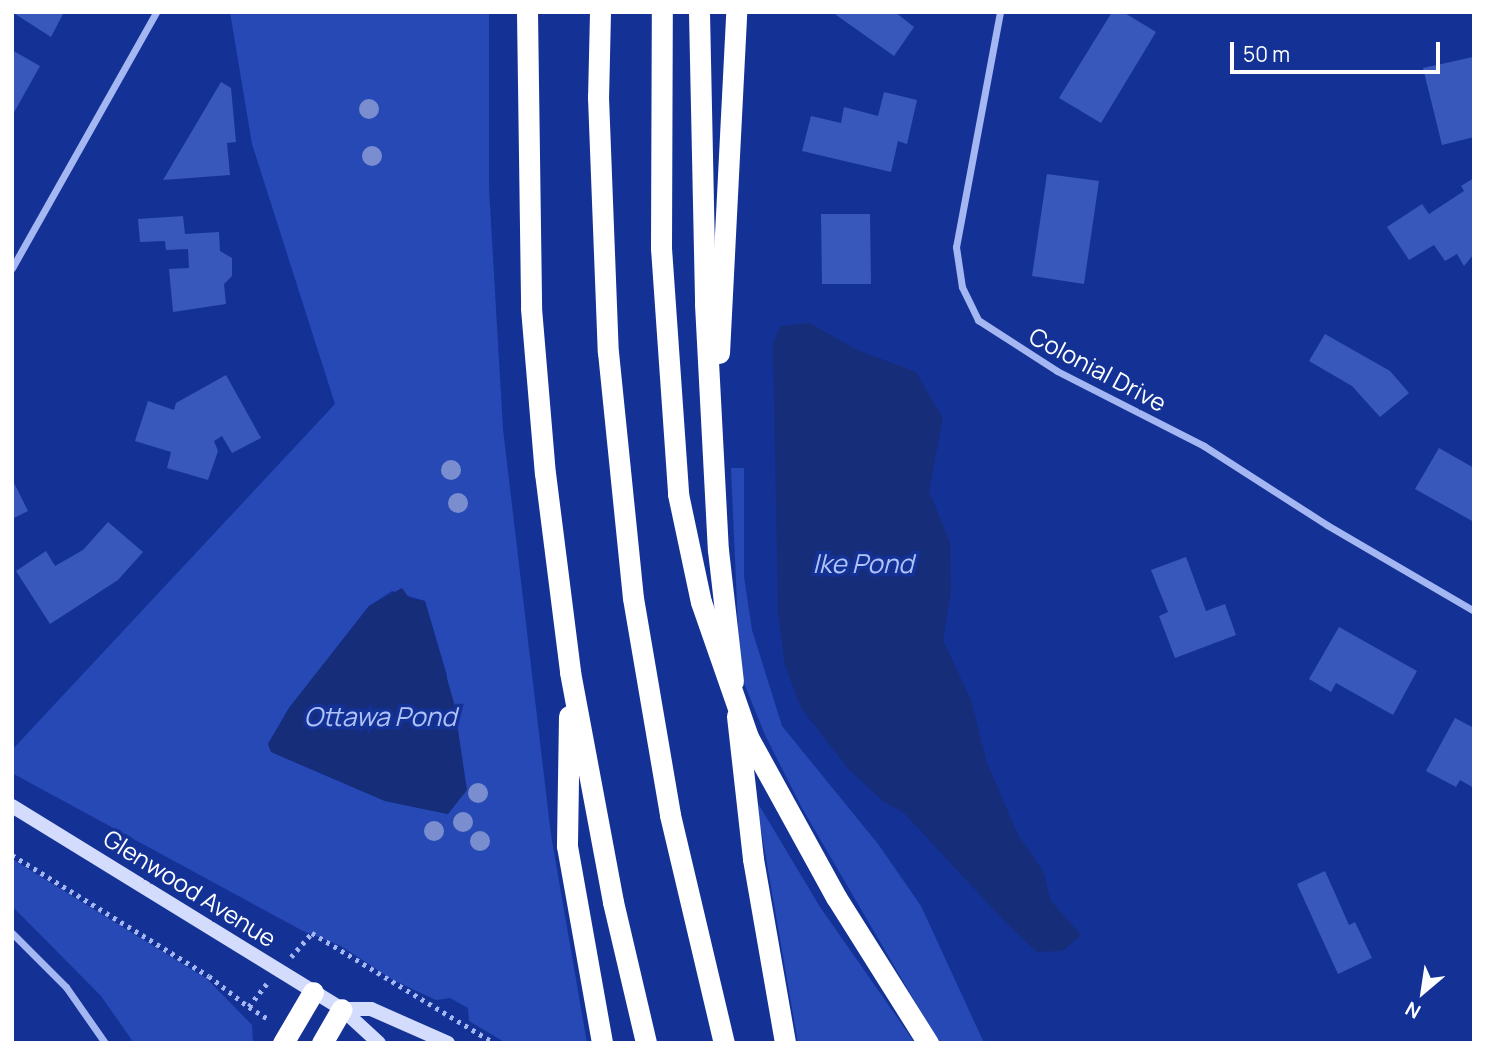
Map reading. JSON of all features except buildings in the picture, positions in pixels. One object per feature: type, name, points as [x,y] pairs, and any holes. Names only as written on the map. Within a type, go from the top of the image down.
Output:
[{"type":"highway","points":[[527,12],[526,146],[536,384],[570,672],[613,902],[646,1043]]},
{"type":"highway","points":[[600,12],[598,97],[608,352],[633,598],[670,815],[724,1043]]},
{"type":"highway","points":[[662,12],[661,248],[678,494],[701,602],[748,737],[836,897],[928,1043]]},
{"type":"highway","points":[[699,12],[705,304],[715,428],[718,550],[750,832],[785,1043]]},
{"type":"highway","points":[[715,428],[736,12]]},
{"type":"highway","points":[[570,672],[567,846],[602,1043]]},
{"type":"highway","points":[[282,1043],[313,992]]},
{"type":"highway","points":[[323,1043],[342,1009]]},
{"type":"street","points":[[12,268],[156,12]]},
{"type":"street","name":"Colonial Drive","points":[[1000,12],[956,247],[962,287],[978,320],[1057,371],[1204,446],[1327,525],[1474,611]]},
{"type":"street","name":"Glenwood Avenue","points":[[12,806],[342,1009],[379,1043]]},
{"type":"street","points":[[12,933],[66,988],[105,1043]]},
{"type":"street","name":"Glenwood Avenue","points":[[342,1009],[381,1012],[447,1043]]},
{"type":"path","points":[[12,855],[209,976],[248,1007]]},
{"type":"shaded area","points":[[230,12],[489,12],[489,189],[503,429],[551,835],[587,1043],[506,1043],[469,1021],[468,1008],[450,998],[436,1000],[393,980],[341,946],[303,931],[12,773],[12,750],[335,404],[252,144]],"holes":[[[392,591],[425,601],[447,675],[448,814],[385,801],[271,752],[268,744],[289,708],[369,606]]]},
{"type":"shaded area","points":[[731,468],[744,468],[744,577],[752,630],[782,726],[878,844],[921,906],[984,1043],[939,1043],[802,808],[765,735],[740,673]]},
{"type":"shaded area","points":[[756,800],[820,907],[915,1043],[798,1043]]},
{"type":"shaded area","points":[[12,859],[207,979],[252,1025],[253,1043],[134,1043],[101,996],[12,906]]},
{"type":"water","name":"Ike Pond","points":[[810,323],[855,349],[916,372],[943,418],[929,491],[950,542],[951,592],[943,640],[971,700],[987,763],[1018,835],[1043,871],[1051,901],[1081,935],[1063,951],[1037,952],[1005,922],[904,813],[884,802],[849,770],[801,708],[785,665],[778,613],[773,344],[780,326]]},
{"type":"water","name":"Ottawa Pond","points":[[402,588],[409,598],[425,601],[454,703],[467,790],[448,814],[385,801],[271,752],[268,744],[289,708],[369,606]]}]
